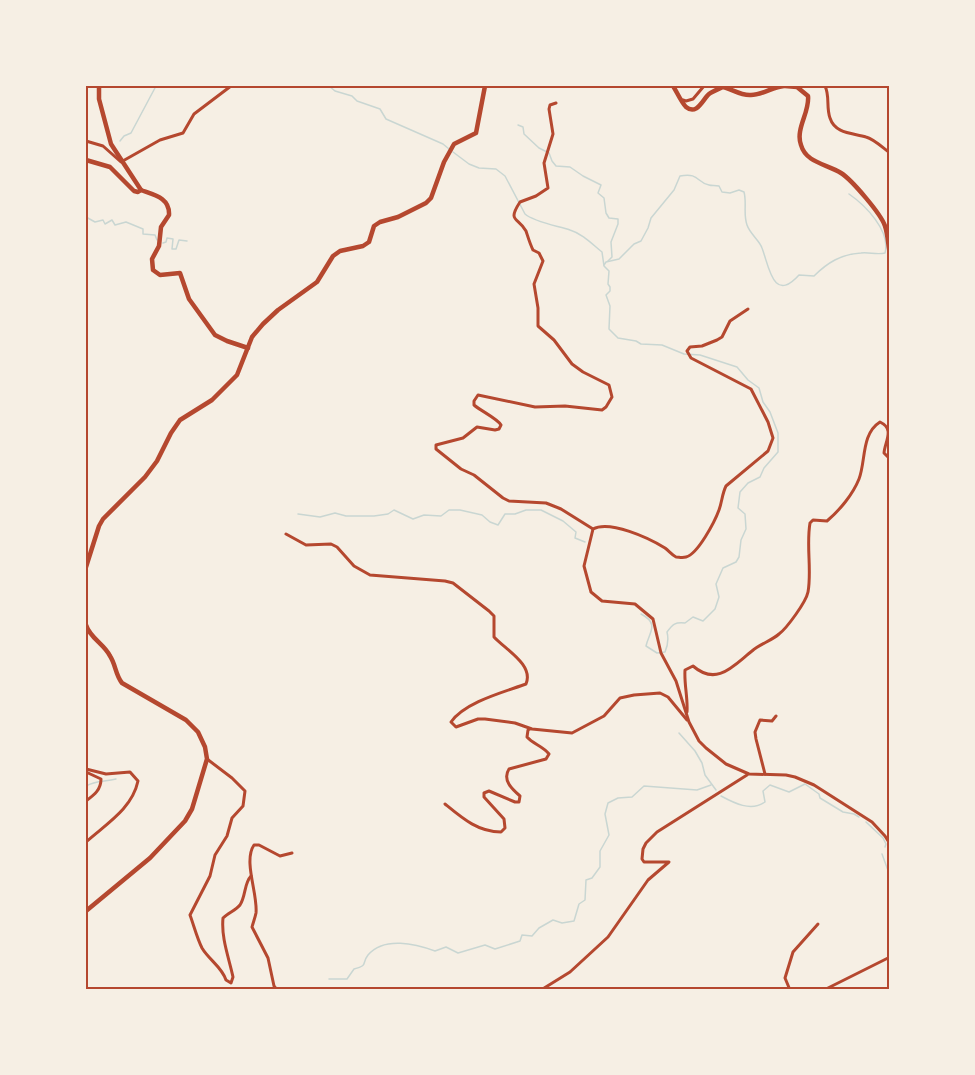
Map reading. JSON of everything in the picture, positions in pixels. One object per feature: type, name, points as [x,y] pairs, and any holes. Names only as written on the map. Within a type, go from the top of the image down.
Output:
[{"type":"street","points":[[99,86],[101,110],[111,144],[141,190]]},
{"type":"street","points":[[121,162],[160,140],[183,133],[194,114],[231,86]]},
{"type":"street","points":[[86,567],[103,519],[145,477],[157,461],[180,420],[212,400],[237,375],[252,337],[263,324],[285,304],[317,282],[333,256],[349,248],[363,246],[369,242],[374,226],[409,213],[431,198],[444,162],[454,144],[476,133],[485,86]]},
{"type":"street","points":[[673,86],[688,109],[695,109],[710,93],[723,87],[753,96],[774,87],[797,87],[808,96],[809,105],[800,132],[800,143],[804,153],[815,162],[840,172],[851,180],[882,220],[890,254]]},
{"type":"street","points":[[683,100],[693,99],[705,86]]},
{"type":"street","points":[[825,86],[828,92],[830,120],[836,127],[849,134],[867,137],[890,153]]},
{"type":"street","points":[[556,103],[550,105],[549,108],[553,134],[544,163],[548,188],[520,202],[513,214],[514,220],[525,230],[533,250],[543,261],[534,284],[538,326],[554,340],[572,364],[609,385],[612,397],[602,410],[565,406],[535,407],[478,395],[474,405],[485,415],[499,421],[500,429],[477,427],[463,438],[436,445],[436,450],[474,475],[503,498],[509,501],[546,503],[561,509],[593,529]]},
{"type":"street","points":[[86,141],[103,146],[121,162]]},
{"type":"street","points":[[86,160],[110,167],[131,189],[163,198],[170,208],[167,220],[161,227],[159,246],[152,259],[153,270],[160,275],[180,273],[189,299],[215,335],[248,348]]},
{"type":"street","points":[[748,309],[730,321],[722,337],[702,346],[690,347],[687,351],[691,358],[726,374],[751,389],[770,430],[772,438],[768,451],[726,486],[720,509],[703,540],[686,557],[676,557],[667,549],[613,526],[600,525],[593,529],[584,566],[591,592],[602,600],[635,604],[653,619],[661,653],[676,681],[689,722],[696,736],[706,748],[726,764],[749,774],[795,777],[814,785],[872,822],[890,844]]},
{"type":"street","points":[[687,715],[688,696],[684,680],[685,670],[693,666],[701,673],[710,675],[733,669],[753,651],[779,634],[808,594],[810,523],[813,520],[827,521],[850,495],[861,473],[864,449],[870,432],[880,422],[888,430],[889,437],[884,453],[890,459]]},
{"type":"street","points":[[286,534],[306,545],[331,544],[337,547],[354,566],[370,575],[446,581],[461,589],[494,616],[494,637],[505,650],[519,659],[528,670],[529,676],[526,684],[489,697],[456,714],[451,722],[456,727],[478,719],[485,719],[515,723],[532,729],[572,733],[604,716],[620,698],[660,693],[668,697],[689,722]]},
{"type":"street","points":[[86,625],[90,634],[110,655],[118,678],[186,720],[198,732],[205,747],[207,759],[192,809],[185,821],[150,858],[86,911]]},
{"type":"street","points":[[765,774],[755,732],[760,720],[772,721],[776,716]]},
{"type":"street","points":[[445,804],[465,820],[477,826],[492,832],[501,832],[505,828],[504,819],[484,797],[484,793],[489,791],[519,802],[520,796],[507,781],[506,774],[509,769],[546,759],[549,754],[545,748],[528,737],[528,730],[532,729]]},
{"type":"street","points":[[207,759],[245,791],[243,806],[232,818],[227,836],[215,855],[210,876],[190,915],[202,948],[223,972],[226,980],[231,983],[233,977],[222,926],[223,918],[239,907],[251,876]]},
{"type":"street","points":[[86,771],[101,779],[101,786],[95,795],[86,801]]},
{"type":"street","points":[[86,771],[106,774],[130,772],[138,781],[123,811],[86,842]]},
{"type":"street","points":[[541,990],[577,967],[608,938],[648,880],[669,862],[647,864],[644,862],[642,855],[646,843],[677,818],[749,774]]},
{"type":"street","points":[[277,990],[274,986],[268,958],[252,927],[256,913],[251,876],[251,849],[254,845],[259,844],[280,856],[292,853]]},
{"type":"street","points":[[790,990],[785,978],[793,952],[818,924]]},
{"type":"street","points":[[824,990],[890,957]]},
{"type":"waterway","points":[[120,141],[131,133],[156,86]]},
{"type":"waterway","points":[[329,86],[335,91],[352,96],[357,101],[380,109],[386,119],[443,144],[449,149]]},
{"type":"waterway","points":[[518,125],[523,127],[524,134],[539,148],[549,153],[556,166],[570,167],[601,185],[598,193],[604,198],[606,213],[609,218],[618,219],[611,242],[612,257],[608,261]]},
{"type":"waterway","points":[[453,152],[469,164],[479,168],[496,169],[505,176],[525,214],[529,217],[575,232],[602,252],[604,266],[609,271],[610,291],[606,295],[610,306],[609,329],[618,338],[641,344],[662,345],[684,354],[700,355],[737,367],[748,380],[759,388],[763,402],[770,412],[778,433],[778,452],[764,468],[760,477],[748,483],[740,492],[738,508],[745,514],[746,529],[741,540],[739,557],[736,562],[723,568],[716,584],[719,597],[715,609],[703,621],[693,617],[685,623],[673,625],[667,632],[668,642],[665,652],[657,653],[646,646],[652,625],[641,614]]},
{"type":"waterway","points":[[604,265],[606,262],[619,259],[634,244],[641,241],[651,218],[674,190],[680,176],[691,175],[705,184],[719,186],[722,192],[730,193],[739,190],[744,192],[747,225],[761,245],[773,279],[783,286],[799,275],[814,276],[829,263],[847,255],[885,253],[884,236],[875,219],[849,194]]},
{"type":"waterway","points":[[86,217],[95,222],[103,220],[105,224],[112,220],[115,225],[126,222],[143,229],[143,234],[155,235],[157,240]]},
{"type":"waterway","points":[[163,243],[167,238],[173,239],[172,249],[176,249],[179,240],[187,241]]},
{"type":"waterway","points":[[298,514],[320,517],[335,513],[346,516],[374,516],[388,514],[394,510],[413,519],[424,515],[441,516],[449,510],[460,510],[482,515],[498,525],[505,514],[541,510],[563,521],[576,532],[575,538],[585,542]]},
{"type":"waterway","points":[[679,733],[695,751],[702,763],[705,775],[716,790]]},
{"type":"waterway","points":[[86,786],[116,779]]},
{"type":"waterway","points":[[721,796],[737,804],[754,806],[765,802],[763,791],[770,785],[789,792],[805,784],[819,794],[820,798],[843,812],[859,817]]},
{"type":"waterway","points":[[329,979],[347,979],[354,969],[363,965],[368,955],[383,945],[410,944],[435,951],[446,947],[458,953],[485,945],[495,949],[520,941],[522,935],[532,936],[539,928],[553,920],[562,923],[574,921],[579,904],[585,900],[586,880],[592,878],[600,867],[600,851],[609,835],[605,814],[608,803],[618,798],[632,797],[644,786],[697,790],[711,785]]},
{"type":"waterway","points":[[866,822],[883,838],[885,847]]},
{"type":"waterway","points":[[882,854],[890,876]]}]
